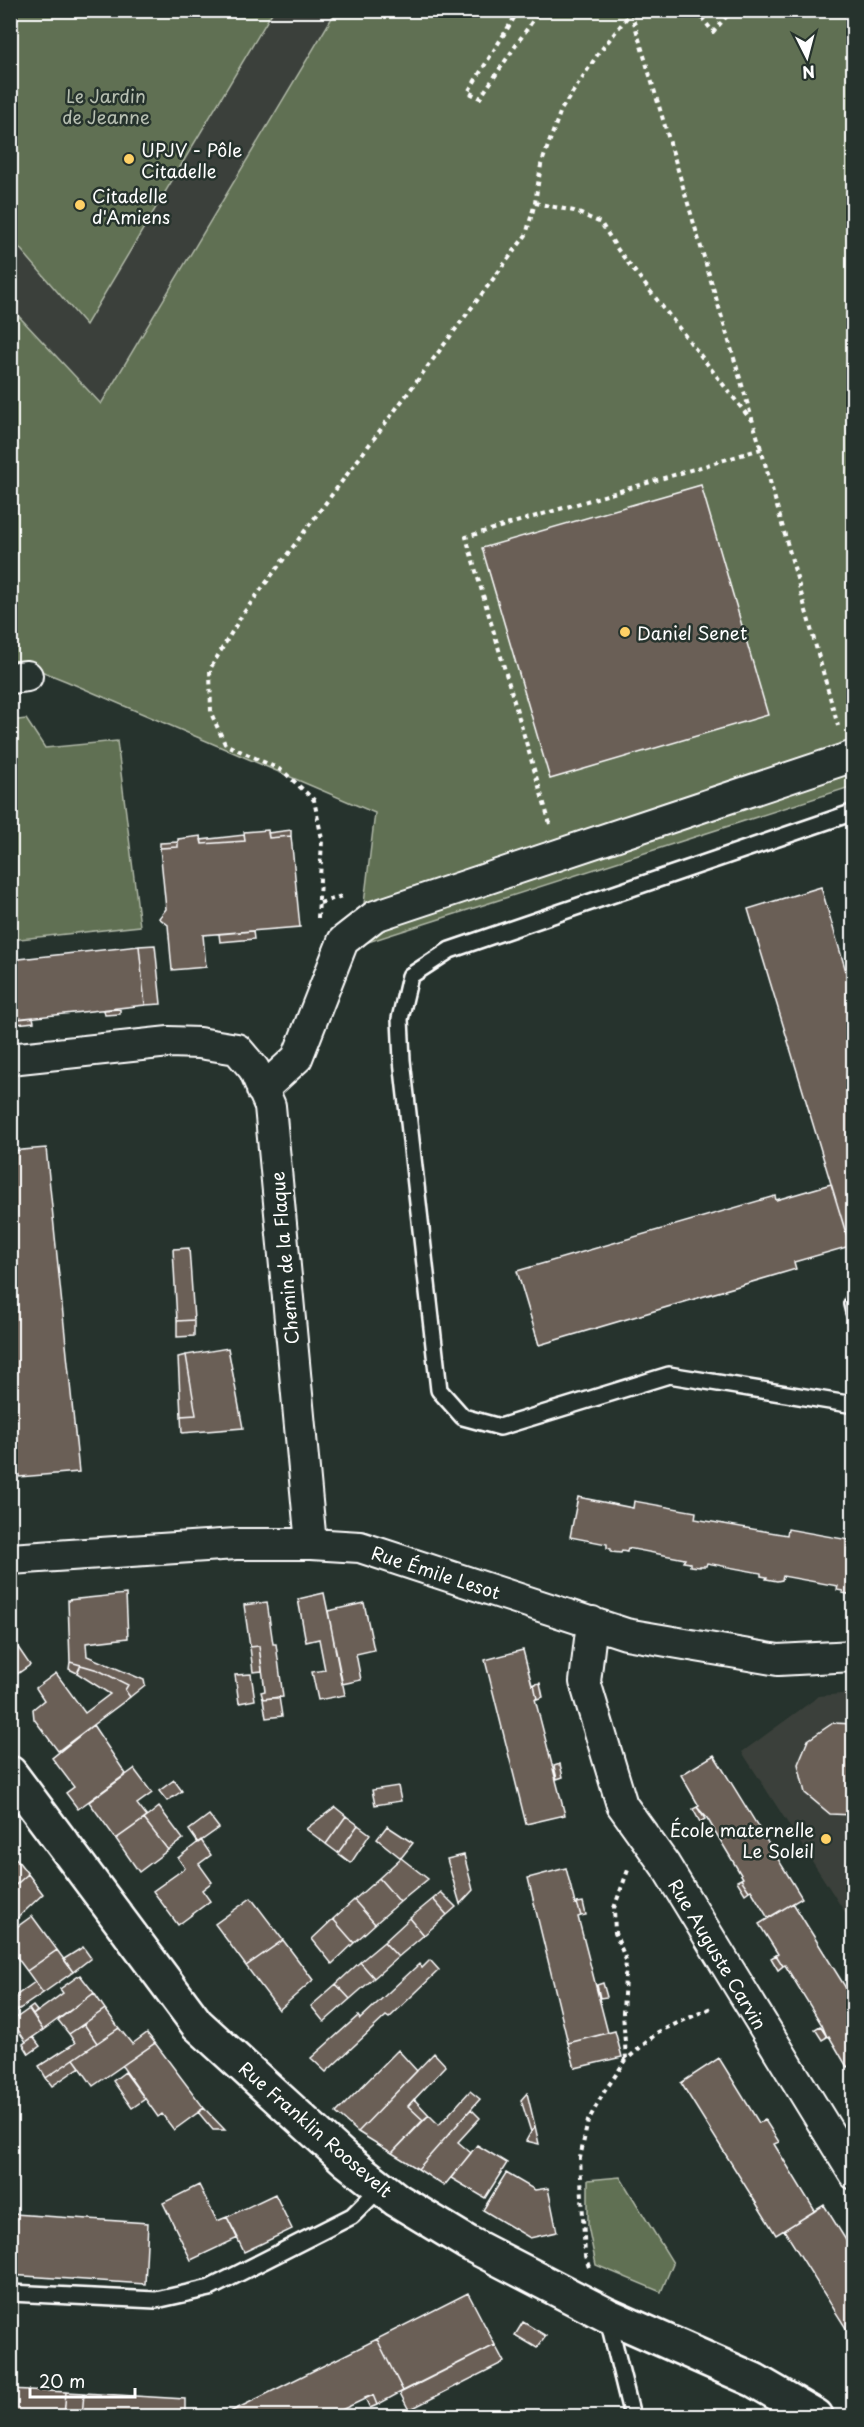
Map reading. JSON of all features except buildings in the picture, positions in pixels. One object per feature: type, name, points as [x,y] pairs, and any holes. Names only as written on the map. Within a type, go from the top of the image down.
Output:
[{"type":"main road","name":"Rue Franklin Roosevelt","points":[[12,1779],[197,2024],[346,2160],[397,2200],[468,2243],[607,2315],[754,2380],[816,2416]]},
{"type":"street","points":[[262,1090],[297,1058],[342,941],[375,916],[846,744]]},
{"type":"street","name":"Chemin de la Flaque","points":[[10,1059],[169,1042],[199,1043],[237,1049],[254,1069],[270,1106],[310,1544]]},
{"type":"street","name":"Rue Émile Lesot","points":[[10,1558],[236,1544],[360,1547],[626,1634],[778,1660],[854,1656]]},
{"type":"street","name":"Rue Auguste Carvin","points":[[592,1622],[585,1683],[622,1805],[665,1865],[854,2174]]},
{"type":"lane","points":[[854,812],[450,950],[410,976],[400,1019],[411,1146],[439,1390],[463,1417],[500,1427],[669,1375],[854,1406]]},
{"type":"lane","points":[[854,1300],[852,1304],[854,1312]]},
{"type":"lane","points":[[10,2293],[156,2300],[210,2288],[352,2216],[381,2187]]},
{"type":"lane","points":[[607,2315],[632,2416]]},
{"type":"path","points":[[519,10],[468,92],[480,98],[540,10]]},
{"type":"path","points":[[547,10],[549,13],[552,10]]},
{"type":"path","points":[[696,10],[713,32],[732,10]]},
{"type":"path","points":[[317,925],[322,839],[314,800],[283,771],[225,744],[212,713],[210,669],[242,615],[526,235],[535,203],[541,165],[561,110],[598,54],[632,11]]},
{"type":"path","points":[[632,11],[846,744]]},
{"type":"path","points":[[535,203],[574,211],[601,223],[618,250],[753,422]]},
{"type":"path","points":[[551,828],[466,537],[761,448]]},
{"type":"path","points":[[320,903],[353,892]]},
{"type":"path","points":[[626,2060],[623,2012],[626,1960],[615,1933],[614,1908],[642,1833]]},
{"type":"path","points":[[607,2315],[585,2256],[580,2158],[588,2121],[626,2060],[658,2032],[692,2015],[743,1995]]},
{"type":"shaded area","name":"Le Jardin de Jeanne","points":[[11,11],[336,11],[101,404],[11,307]]},
{"type":"shaded area","name":"École maternelle Le Soleil","points":[[853,1693],[853,1925],[742,1752],[819,1696]]},
{"type":"green space","name":"Le Jardin de Jeanne","points":[[10,11],[273,11],[86,325],[11,238]]},
{"type":"green space","points":[[336,11],[853,11],[853,786],[359,945],[375,813],[66,681],[31,667],[11,664],[10,307],[101,404]]},
{"type":"green space","points":[[26,719],[45,748],[117,741],[140,926],[11,940],[11,721]]},
{"type":"green space","points":[[620,2177],[673,2263],[661,2292],[596,2265],[588,2226],[588,2180]]},
{"type":"place","name":"UPJV - Pôle Citadelle","points":[[129,159]]},
{"type":"place","name":"Citadelle d'Amiens","points":[[80,205]]},
{"type":"place","name":"Daniel Senet","points":[[625,632]]},
{"type":"place","name":"École maternelle Le Soleil","points":[[826,1839]]}]
